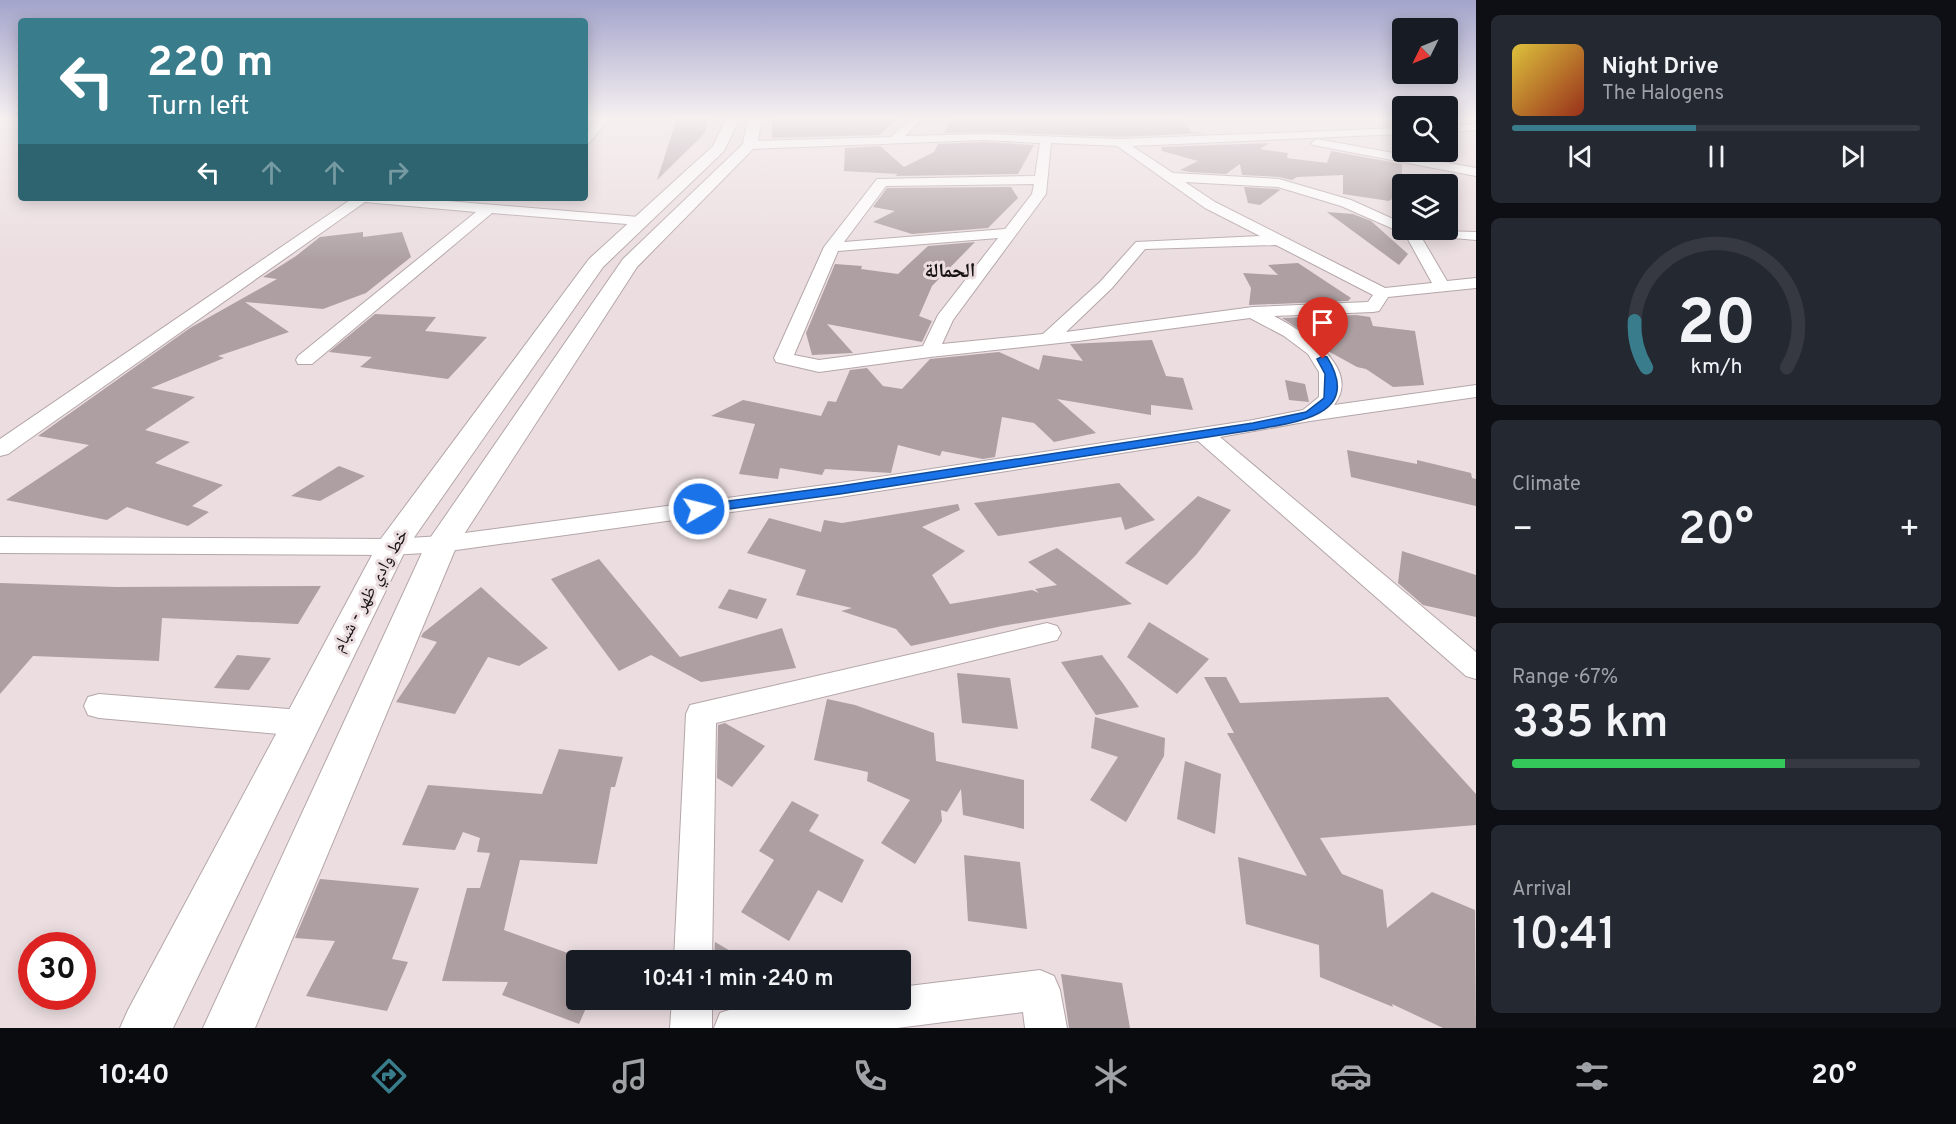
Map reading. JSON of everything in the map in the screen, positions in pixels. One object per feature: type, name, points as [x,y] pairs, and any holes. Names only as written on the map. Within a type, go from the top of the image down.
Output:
[{"type":"main road","name":"خط وادي ظهر - شبام","points":[[146,1028],[391,547],[596,263],[699,166]]},
{"type":"main road","points":[[229,1028],[442,544],[630,263],[721,166]]},
{"type":"street","points":[[930,351],[944,319],[1039,194],[1043,166]]},
{"type":"street","points":[[1152,166],[1210,205],[1383,292],[1476,284]]},
{"type":"street","points":[[1440,166],[1476,172]]},
{"type":"street","points":[[1168,177],[1280,183],[1346,203],[1392,223]]},
{"type":"street","points":[[1041,180],[882,182],[832,247],[783,358],[819,366],[1253,312],[1373,307],[1383,292]]},
{"type":"street","points":[[0,449],[358,201]]},
{"type":"street","points":[[396,201],[639,221]]},
{"type":"street","points":[[305,360],[488,209]]},
{"type":"street","points":[[832,247],[1011,232]]},
{"type":"street","points":[[1458,234],[1476,236]]},
{"type":"street","points":[[1049,338],[1106,285],[1141,245],[1281,240]]},
{"type":"street","points":[[1414,240],[1442,287]]},
{"type":"street","points":[[1253,312],[1303,340],[1323,359],[1330,374],[1331,391],[1329,399],[1310,415]]},
{"type":"street","points":[[0,545],[391,547],[442,544],[840,490],[1253,426],[1310,415],[1476,391]]},
{"type":"street","points":[[1202,433],[1476,668]]},
{"type":"street","points":[[693,950],[701,714],[1047,633]]},
{"type":"street","points":[[99,706],[301,723]]},
{"type":"street","points":[[735,1028],[1040,990],[1047,1028]]},
{"type":"street","points":[[692,1010],[692,1028]]},
{"type":"building","points":[[662,166],[671,166],[657,180]]},
{"type":"building","points":[[844,166],[1022,166],[1018,174],[895,176],[898,174],[844,171]]},
{"type":"building","points":[[1188,166],[1237,166],[1226,174],[1180,170]]},
{"type":"building","points":[[1240,166],[1402,166],[1402,174],[1392,174],[1392,199],[1389,201],[1343,194],[1343,175],[1297,177],[1292,180],[1242,175]]},
{"type":"building","points":[[1011,187],[1018,198],[988,228],[912,234],[873,222],[895,211],[873,207],[887,188]]},
{"type":"building","points":[[1244,187],[1280,190],[1260,205],[1248,203]]},
{"type":"building","points":[[1327,212],[1353,214],[1371,221],[1408,254],[1399,265]]},
{"type":"building","points":[[363,232],[363,237],[402,232],[411,257],[366,293],[323,309],[245,302],[289,332],[218,356],[224,358],[151,388],[195,397],[145,430],[190,442],[155,463],[223,485],[192,506],[209,512],[188,526],[127,507],[107,520],[6,500],[89,445],[38,436],[190,328],[277,279],[263,277],[320,237]]},
{"type":"building","points":[[975,242],[932,286],[919,316],[932,321],[922,342],[827,324],[853,353],[812,355],[806,333],[835,264],[862,266],[861,269],[898,274],[928,246]]},
{"type":"building","points":[[1298,263],[1351,298],[1348,301],[1249,305],[1251,288],[1243,273],[1278,275],[1268,265]]},
{"type":"building","points":[[375,314],[436,317],[425,331],[487,337],[448,379],[360,367],[372,357],[329,352]]},
{"type":"building","points":[[1356,315],[1370,317],[1373,326],[1415,331],[1424,385],[1393,387],[1366,369],[1357,367],[1328,351],[1282,318]]},
{"type":"building","points":[[1152,340],[1166,376],[1183,378],[1193,410],[1151,405],[1151,415],[1057,399],[1096,433],[1054,442],[1034,423],[1002,417],[995,457],[983,459],[942,451],[940,456],[898,445],[891,473],[825,469],[822,475],[780,468],[778,479],[739,474],[755,424],[711,416],[743,400],[821,416],[828,401],[836,402],[850,370],[867,368],[883,386],[902,389],[930,359],[999,352],[1039,370],[1043,355],[1083,361],[1070,344]]},
{"type":"building","points":[[1285,380],[1305,384],[1309,402],[1289,400]]},
{"type":"building","points":[[1347,450],[1417,464],[1417,460],[1471,473],[1472,478],[1476,479],[1476,506],[1351,477]]},
{"type":"building","points":[[339,466],[365,476],[320,501],[291,496]]},
{"type":"building","points":[[1119,483],[1155,520],[1125,530],[1121,517],[998,536],[974,503]]},
{"type":"building","points":[[1198,496],[1231,510],[1196,555],[1167,585],[1125,563]]},
{"type":"building","points":[[958,504],[960,510],[922,527],[965,551],[932,575],[950,604],[1032,590],[1039,593],[1035,589],[1057,585],[1028,562],[1057,548],[1132,604],[1002,626],[911,646],[896,629],[841,611],[852,608],[796,595],[806,570],[747,553],[769,518],[821,532],[824,520],[842,523]]},
{"type":"building","points":[[1402,551],[1476,575],[1476,617],[1423,605],[1398,583]]},
{"type":"building","points":[[599,559],[680,657],[782,628],[796,668],[701,682],[651,655],[619,671],[551,579]]},
{"type":"building","points":[[0,583],[116,587],[321,586],[298,624],[162,618],[159,661],[33,656],[0,694]]},
{"type":"building","points":[[481,587],[548,648],[519,666],[488,657],[455,714],[396,702],[437,642],[421,637],[423,633]]},
{"type":"building","points":[[729,589],[767,599],[757,619],[718,608]]},
{"type":"building","points":[[1149,622],[1209,659],[1177,694],[1127,657]]},
{"type":"building","points":[[237,655],[271,658],[249,690],[214,688]]},
{"type":"building","points":[[1102,655],[1139,707],[1096,715],[1061,662]]},
{"type":"building","points":[[957,673],[1010,678],[1018,729],[962,723]]},
{"type":"building","points":[[1204,677],[1226,677],[1240,703],[1388,697],[1476,794],[1476,825],[1320,838],[1342,874],[1383,890],[1387,928],[1432,892],[1475,910],[1476,1028],[1443,1028],[1392,1004],[1393,1007],[1320,977],[1319,945],[1246,924],[1238,857],[1307,876],[1227,733],[1234,733]]},
{"type":"building","points":[[827,699],[855,705],[934,733],[936,761],[1024,780],[1024,829],[963,815],[961,789],[947,812],[941,810],[942,821],[915,864],[881,843],[910,800],[867,781],[868,772],[814,760]]},
{"type":"building","points":[[1095,717],[1165,738],[1164,756],[1126,822],[1090,800],[1118,757],[1091,748]]},
{"type":"building","points":[[725,723],[765,746],[732,787],[717,778],[718,725]]},
{"type":"building","points":[[559,749],[623,757],[615,787],[611,787],[597,864],[520,860],[504,930],[566,952],[566,1010],[585,1010],[579,1024],[502,995],[508,982],[442,981],[467,888],[480,888],[490,853],[477,852],[480,838],[463,832],[455,850],[402,845],[428,785],[542,794]]},
{"type":"building","points":[[1185,761],[1221,774],[1215,834],[1177,819]]},
{"type":"building","points":[[792,801],[819,815],[809,831],[864,860],[842,903],[818,890],[789,941],[741,912],[774,860],[759,851]]},
{"type":"building","points":[[964,855],[1020,862],[1027,929],[968,921]]},
{"type":"building","points":[[320,879],[419,888],[392,959],[408,962],[387,1011],[306,996],[335,941],[295,938]]},
{"type":"building","points":[[715,942],[729,950],[715,950]]},
{"type":"building","points":[[1061,974],[1122,983],[1130,1028],[1069,1028]]},
{"type":"district","name":"الحمالة","points":[[950,272]]},
{"type":"route","points":[[699,509],[840,490],[1253,426],[1310,415],[1329,399],[1331,391],[1330,374],[1323,359]]}]
